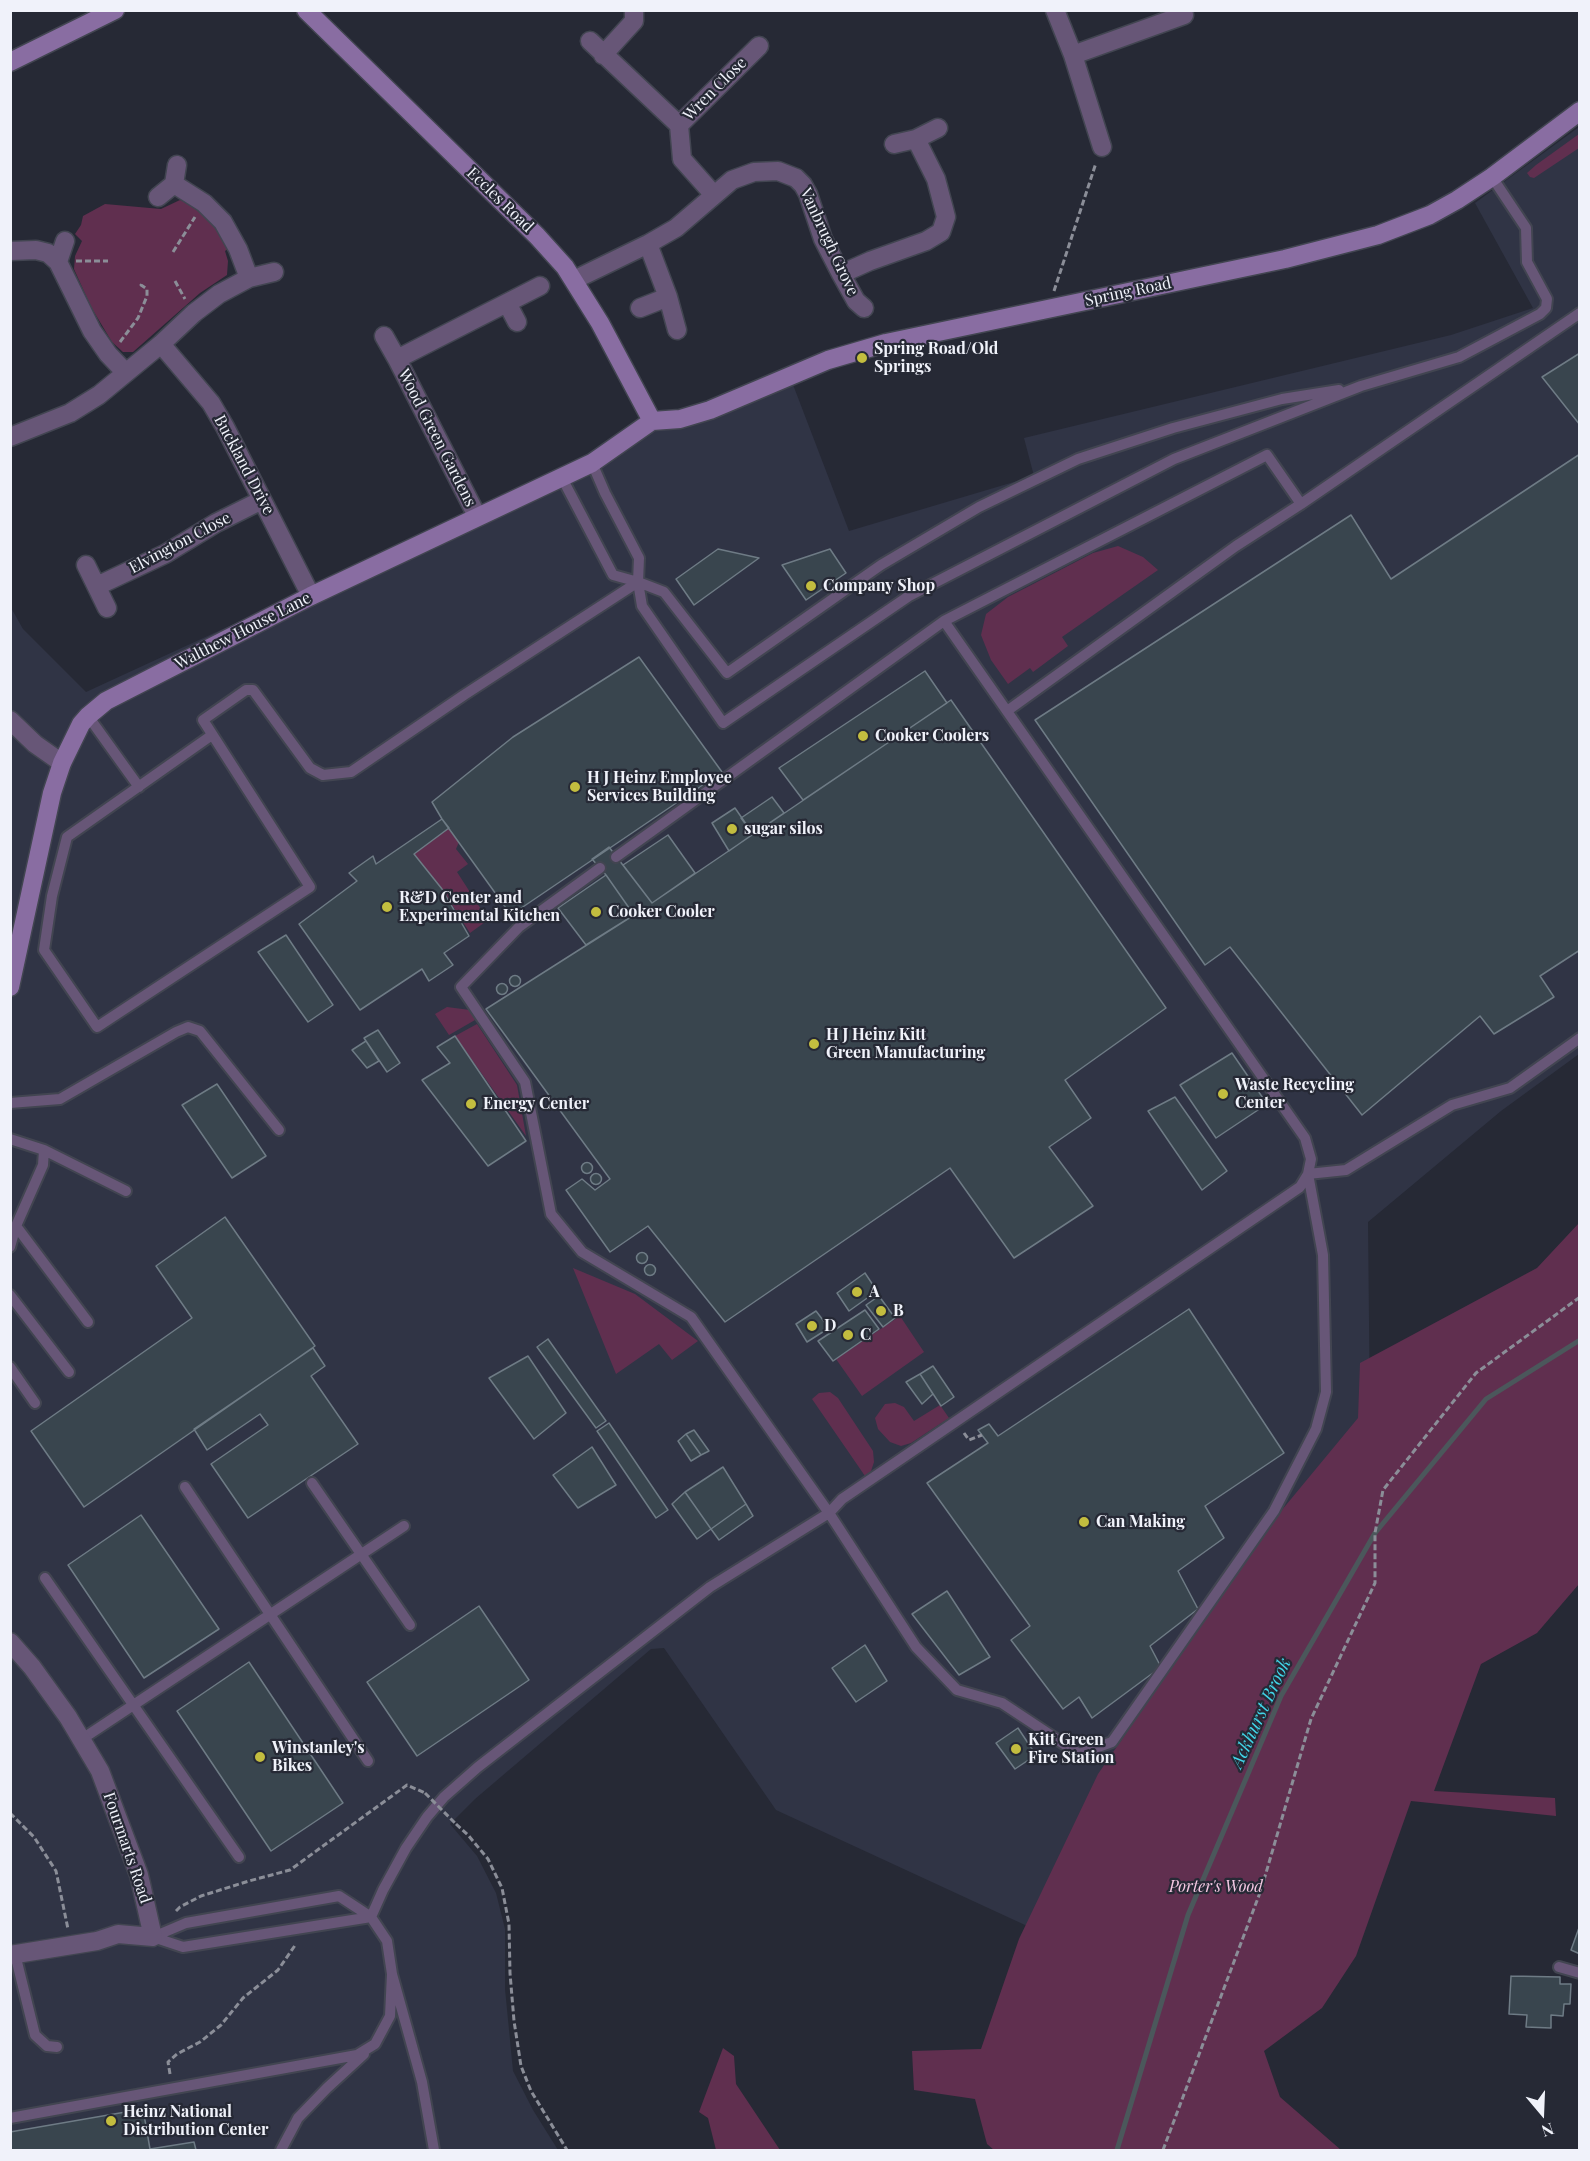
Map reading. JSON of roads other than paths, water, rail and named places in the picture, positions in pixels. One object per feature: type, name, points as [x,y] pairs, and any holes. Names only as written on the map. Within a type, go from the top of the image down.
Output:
[{"type":"street","points":[[10,62],[115,10]]},
{"type":"street","name":"Eccles Road","points":[[306,10],[537,236],[574,280],[652,421]]},
{"type":"street","points":[[603,55],[634,21],[634,10]]},
{"type":"street","points":[[1055,10],[1073,55],[1102,147]]},
{"type":"street","points":[[1073,55],[1184,15]]},
{"type":"street","points":[[590,41],[679,125]]},
{"type":"street","name":"Wren Close","points":[[714,195],[682,159],[679,125],[759,46]]},
{"type":"street","name":"Spring Road","points":[[652,421],[680,419],[710,410],[828,360],[886,343],[1285,259],[1378,235],[1430,214],[1492,177],[1580,111]]},
{"type":"street","points":[[894,144],[916,139],[938,128]]},
{"type":"street","points":[[841,274],[926,241],[941,232],[945,225],[944,209],[936,179],[916,139]]},
{"type":"street","points":[[159,197],[174,184],[177,165]]},
{"type":"street","name":"Vanbrugh Grove","points":[[574,280],[676,228],[732,180],[754,172],[778,171],[796,178],[808,194],[823,238],[856,301],[864,308]]},
{"type":"street","points":[[174,184],[204,203],[223,222],[238,249],[249,278]]},
{"type":"street","points":[[58,262],[65,241]]},
{"type":"street","points":[[648,244],[668,297],[677,330]]},
{"type":"street","points":[[10,251],[36,250],[48,254],[58,262],[92,331],[108,354],[126,373]]},
{"type":"street","points":[[10,437],[70,413],[99,394],[161,345],[210,300],[249,278],[274,272]]},
{"type":"street","name":"Wood Green Gardens","points":[[397,359],[540,286]]},
{"type":"street","points":[[640,308],[668,297]]},
{"type":"street","points":[[507,303],[517,322]]},
{"type":"street","name":"Wood Green Gardens","points":[[384,336],[477,516]]},
{"type":"street","name":"Buckland Drive","points":[[161,345],[210,403],[311,596]]},
{"type":"street","name":"Walthew House Lane","points":[[10,987],[17,929],[52,794],[73,737],[88,716],[106,701],[311,596],[592,463],[652,421]]},
{"type":"street","name":"Elvington Close","points":[[97,586],[165,554],[216,523],[262,500]]},
{"type":"street","points":[[86,566],[107,608]]},
{"type":"street","points":[[10,720],[35,744],[62,763]]},
{"type":"street","name":"Fourmarts Road","points":[[10,1642],[32,1667],[82,1739],[100,1771],[126,1837],[146,1902],[153,1937]]},
{"type":"street","points":[[13,1955],[97,1941],[118,1934],[153,1937]]},
{"type":"lane","points":[[592,463],[639,558],[638,582],[642,606],[723,723],[909,596],[1174,459],[1360,386],[1459,357],[1540,315],[1546,308],[1547,299],[1527,262],[1526,228],[1492,177]]},
{"type":"lane","points":[[1007,711],[1236,546],[1580,313]]},
{"type":"lane","points":[[561,476],[613,575],[664,592],[726,673],[881,565],[979,507],[1078,459],[1173,428],[1282,399],[1360,386]]},
{"type":"lane","points":[[616,857],[945,621],[1267,455],[1301,504]]},
{"type":"lane","points":[[212,735],[67,837],[52,896],[44,950],[97,1027],[310,887],[203,720],[246,690],[253,690],[310,768],[323,775],[351,772],[464,695],[638,582]]},
{"type":"lane","points":[[371,1917],[406,1848],[444,1797],[469,1774],[598,1671],[710,1587],[829,1513],[842,1499],[1300,1187],[1308,1174],[1311,1159],[1305,1138],[945,621]]},
{"type":"lane","points":[[88,716],[139,787]]},
{"type":"lane","points":[[600,868],[519,927],[462,987],[525,1082],[552,1214],[582,1252],[691,1317],[829,1513],[916,1647],[957,1690],[1002,1703],[1079,1754],[1112,1742],[1274,1511],[1316,1429],[1326,1392],[1323,1255],[1308,1174]]},
{"type":"lane","points":[[10,1103],[60,1100],[188,1027],[200,1031],[279,1130]]},
{"type":"lane","points":[[1308,1174],[1346,1170],[1452,1105],[1510,1088],[1580,1038]]},
{"type":"lane","points":[[10,1139],[44,1150],[126,1191]]},
{"type":"lane","points":[[10,1247],[16,1226],[43,1165],[44,1150]]},
{"type":"lane","points":[[16,1226],[88,1322]]},
{"type":"lane","points":[[10,1295],[69,1372]]},
{"type":"lane","points":[[10,1367],[35,1403]]},
{"type":"lane","points":[[312,1483],[410,1625]]},
{"type":"lane","points":[[185,1487],[368,1761]]},
{"type":"lane","points":[[82,1739],[404,1526]]},
{"type":"lane","points":[[45,1578],[239,1857]]},
{"type":"lane","points":[[153,1937],[186,1923],[339,1896],[371,1917],[387,1941],[392,1974],[422,2082],[434,2151]]},
{"type":"lane","points":[[153,1937],[183,1947],[371,1917]]},
{"type":"lane","points":[[13,1955],[35,2035],[47,2046],[57,2047]]},
{"type":"lane","points":[[1559,1967],[1580,1973]]},
{"type":"lane","points":[[281,2151],[298,2118],[375,2044],[390,2016],[392,1974]]},
{"type":"lane","points":[[10,2118],[357,2055],[375,2044]]},
{"type":"waterway","name":"Ackhurst Brook","points":[[1117,2150],[1188,1915],[1281,1696],[1375,1533],[1486,1399],[1580,1340]]},
{"type":"place","name":"Spring Road/Old Springs","points":[[862,358]]},
{"type":"place","name":"Company Shop","points":[[811,586]]},
{"type":"place","name":"Cooker Coolers","points":[[863,736]]},
{"type":"place","name":"H J Heinz Employee Services Building","points":[[575,787]]},
{"type":"place","name":"sugar silos","points":[[732,829]]},
{"type":"place","name":"R&D Center and Experimental Kitchen","points":[[387,907]]},
{"type":"place","name":"Cooker Cooler","points":[[596,912]]},
{"type":"place","name":"H J Heinz Kitt Green Manufacturing","points":[[814,1044]]},
{"type":"place","name":"Waste Recycling Center","points":[[1223,1094]]},
{"type":"place","name":"Energy Center","points":[[471,1104]]},
{"type":"place","name":"A","points":[[857,1292]]},
{"type":"place","name":"B","points":[[881,1311]]},
{"type":"place","name":"D","points":[[812,1326]]},
{"type":"place","name":"C","points":[[848,1335]]},
{"type":"place","name":"Can Making","points":[[1084,1522]]},
{"type":"place","name":"Kitt Green Fire Station","points":[[1016,1749]]},
{"type":"place","name":"Winstanley's Bikes","points":[[260,1757]]},
{"type":"place","name":"Heinz National Distribution Center","points":[[111,2121]]},
{"type":"park label","name":"Porter's Wood","points":[[1216,1887]]}]
